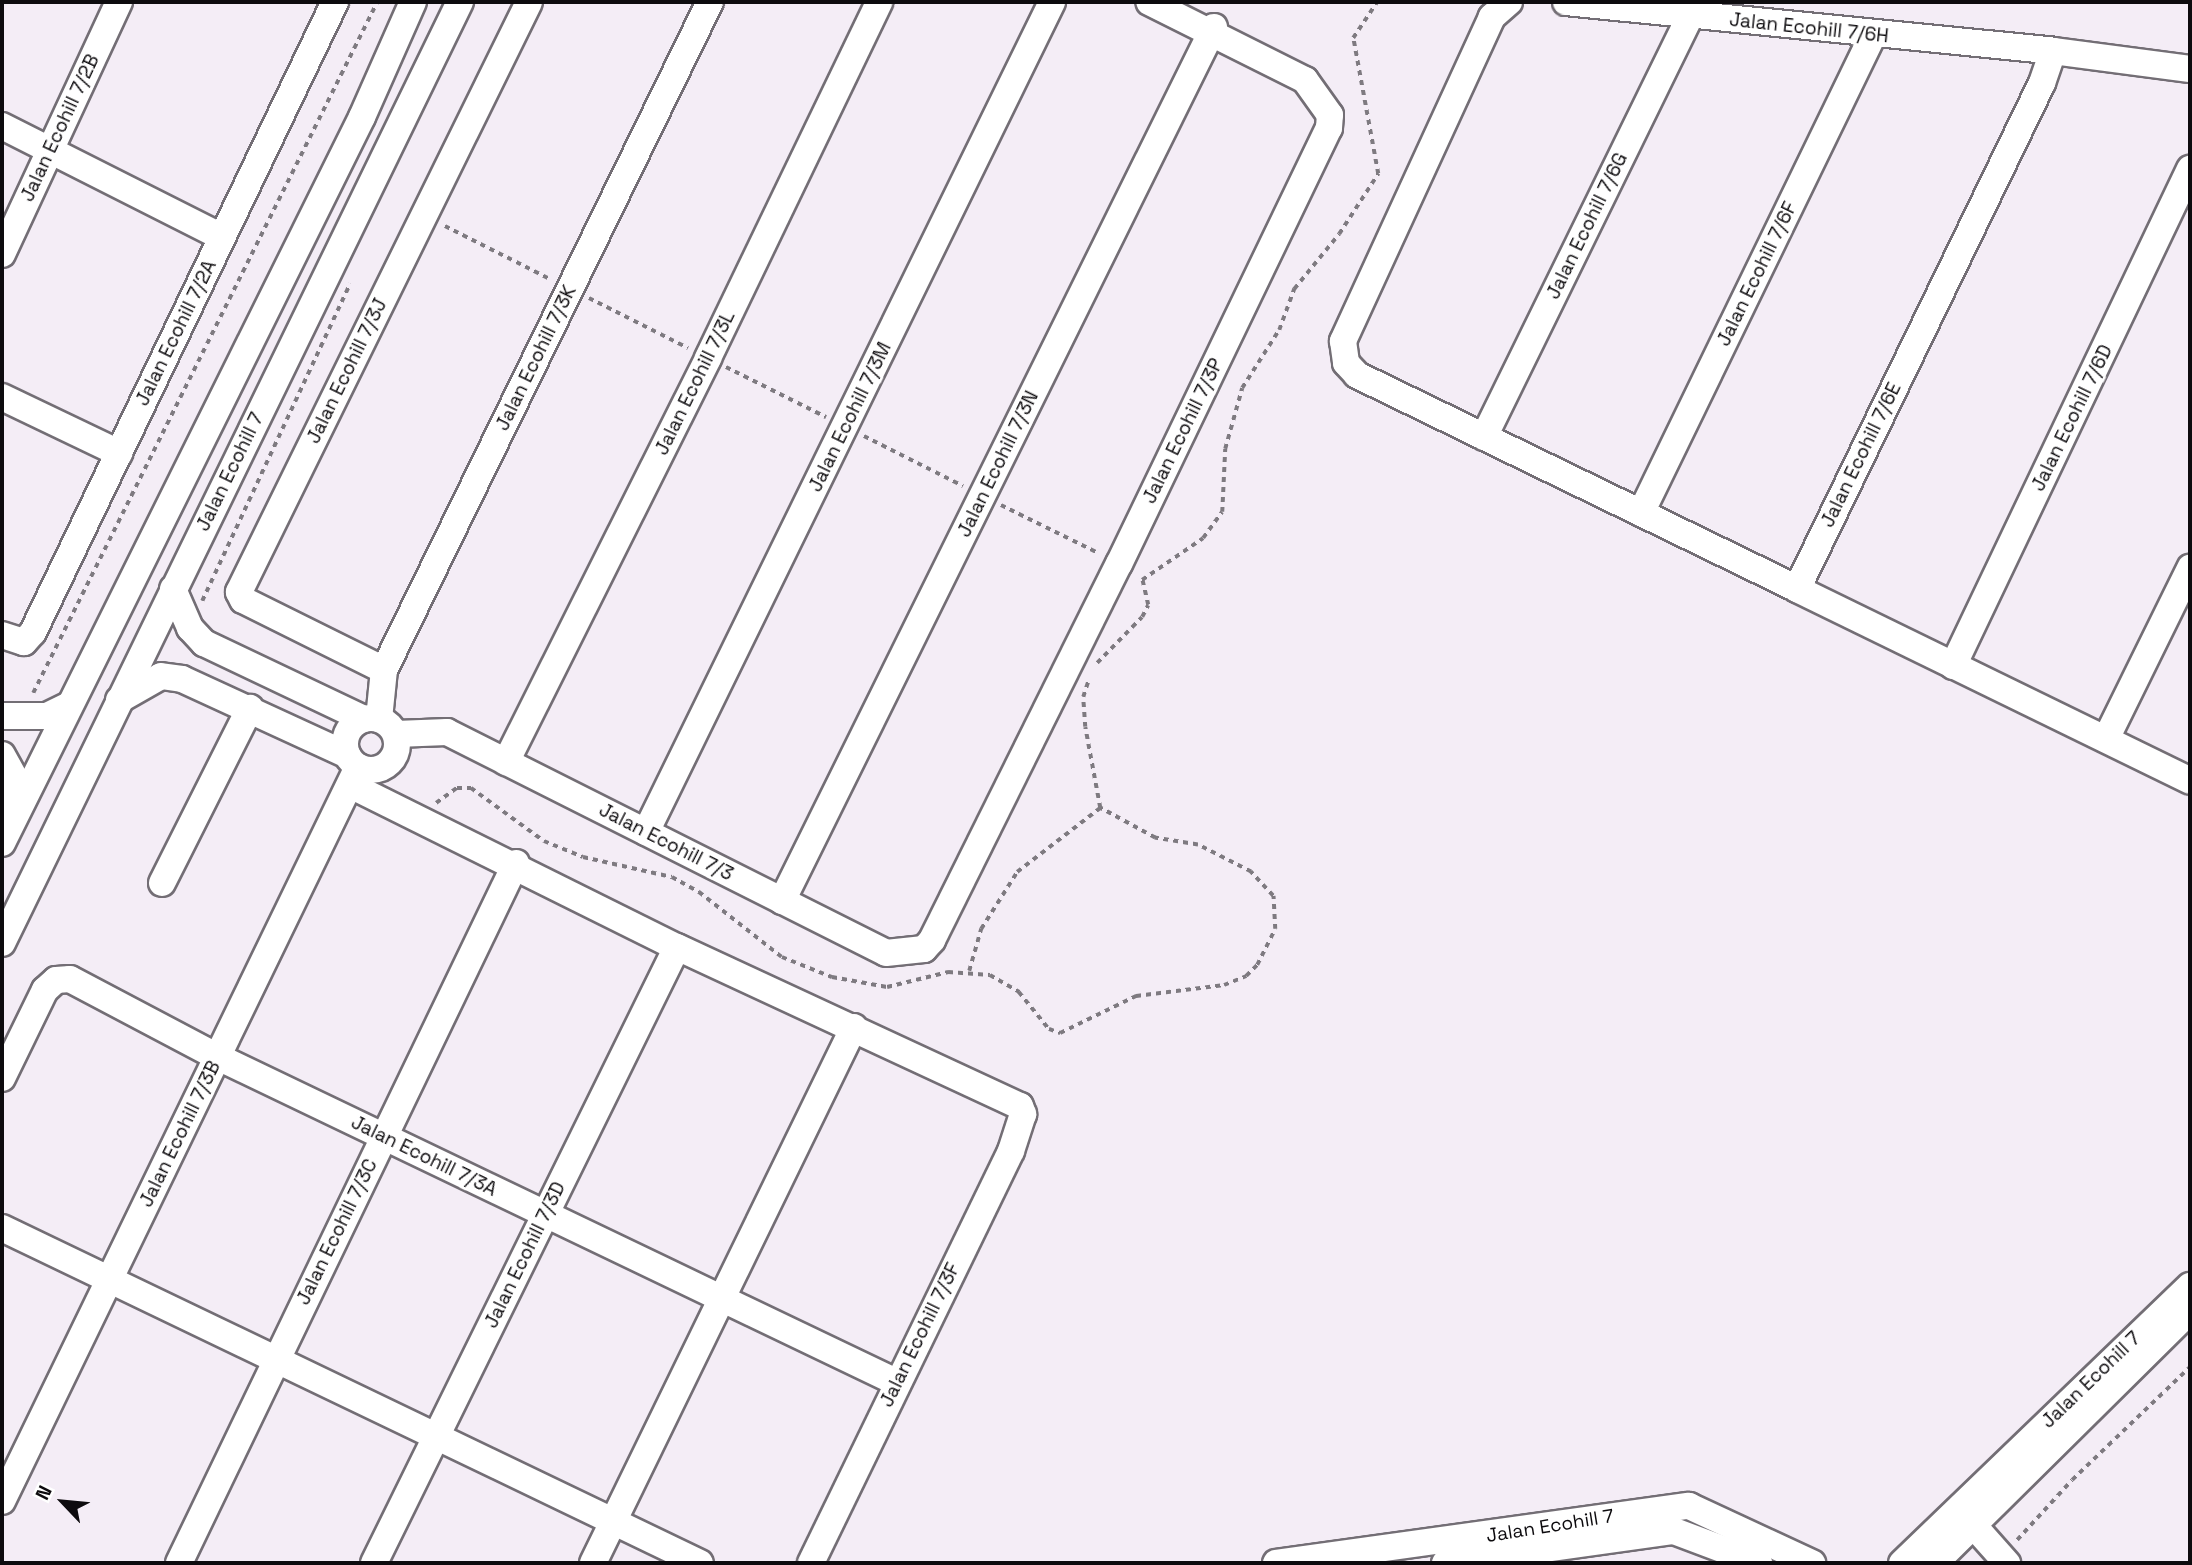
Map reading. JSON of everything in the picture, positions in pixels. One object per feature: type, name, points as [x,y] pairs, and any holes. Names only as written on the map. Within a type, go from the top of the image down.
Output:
[{"type":"street","name":"Jalan Ecohill 7/2B","points":[[2,254],[119,2]]},
{"type":"street","name":"Jalan Ecohill 7/2A","points":[[2,635],[24,642],[33,632],[335,2]]},
{"type":"street","name":"Jalan Ecohill 7","points":[[2,844],[356,129],[413,2]]},
{"type":"street","name":"Jalan Ecohill 7","points":[[2,943],[460,2]]},
{"type":"street","name":"Jalan Ecohill 7/3J","points":[[384,670],[243,600],[239,592],[529,2]]},
{"type":"street","name":"Jalan Ecohill 7/3K","points":[[380,724],[384,670],[710,2]]},
{"type":"street","name":"Jalan Ecohill 7/3L","points":[[506,762],[708,358],[878,2]]},
{"type":"street","name":"Jalan Ecohill 7/3M","points":[[646,832],[1052,2]]},
{"type":"street","name":"Jalan Ecohill 7/3P","points":[[932,940],[1120,562],[1329,128],[1330,115],[1305,80],[1213,30],[1149,2]]},
{"type":"street","points":[[1509,2],[1492,17],[1343,341],[1346,363],[1357,375],[2190,780]]},
{"type":"street","name":"Jalan Ecohill 7/6H","points":[[1566,2],[1873,35],[2053,51]]},
{"type":"street","name":"Jalan Ecohill 7/6G","points":[[1484,437],[1690,16]]},
{"type":"street","name":"Jalan Ecohill 7/3N","points":[[782,901],[1213,30]]},
{"type":"street","name":"Jalan Ecohill 7/6F","points":[[1641,513],[1873,35]]},
{"type":"street","points":[[2053,51],[2190,69]]},
{"type":"street","name":"Jalan Ecohill 7/6E","points":[[1797,589],[2042,83],[2053,51]]},
{"type":"street","points":[[2,126],[222,237]]},
{"type":"street","name":"Jalan Ecohill 7/6D","points":[[1953,666],[2190,169]]},
{"type":"street","points":[[2,397],[119,453]]},
{"type":"street","points":[[2106,739],[2190,568]]},
{"type":"street","name":"Jalan Ecohill 7/3","points":[[173,589],[190,628],[204,643],[380,724],[447,732],[886,953],[915,952],[932,940]]},
{"type":"street","points":[[119,700],[160,676],[182,678],[250,708],[516,863],[677,947],[854,1027],[593,1563]]},
{"type":"street","points":[[11,717],[47,716],[70,705]]},
{"type":"street","points":[[162,883],[250,708]]},
{"type":"street","points":[[380,724],[397,750],[389,764],[374,770],[352,769],[348,733],[380,724]]},
{"type":"street","points":[[2,755],[16,780],[17,813]]},
{"type":"street","name":"Jalan Ecohill 7/3B","points":[[2,1501],[218,1057],[352,769]]},
{"type":"street","name":"Jalan Ecohill 7/3C","points":[[178,1563],[516,863]]},
{"type":"street","name":"Jalan Ecohill 7/3D","points":[[374,1563],[677,947]]},
{"type":"street","name":"Jalan Ecohill 7/3A","points":[[2,1077],[45,990],[56,980],[70,979],[103,993],[218,1057],[896,1382]]},
{"type":"street","name":"Jalan Ecohill 7/3F","points":[[811,1563],[896,1382],[1011,1151],[1023,1114],[1020,1106],[854,1027]]},
{"type":"street","points":[[2,1228],[700,1563]]},
{"type":"street","name":"Jalan Ecohill 7","points":[[1902,1563],[2190,1286]]},
{"type":"street","points":[[1935,1563],[2190,1311]]},
{"type":"street","name":"Jalan Ecohill 7","points":[[1276,1563],[1689,1506],[1812,1563]]},
{"type":"street","points":[[1973,1526],[2007,1563]]},
{"type":"street","points":[[1445,1563],[1674,1531],[1759,1563]]},
{"type":"path","points":[[11,717],[376,2]]},
{"type":"path","points":[[1142,580],[1203,538],[1222,512],[1225,449],[1241,388],[1279,330],[1294,289],[1339,234],[1378,174],[1353,38],[1377,2]]},
{"type":"path","points":[[424,215],[982,496],[1120,562],[1142,580],[1148,605],[1142,617],[1096,664],[1083,697],[1100,808],[1017,872],[981,929],[969,971]]},
{"type":"path","points":[[190,628],[353,278]]},
{"type":"path","points":[[2009,1533],[2016,1541],[2024,1535],[2072,1480],[2190,1367]]}]
